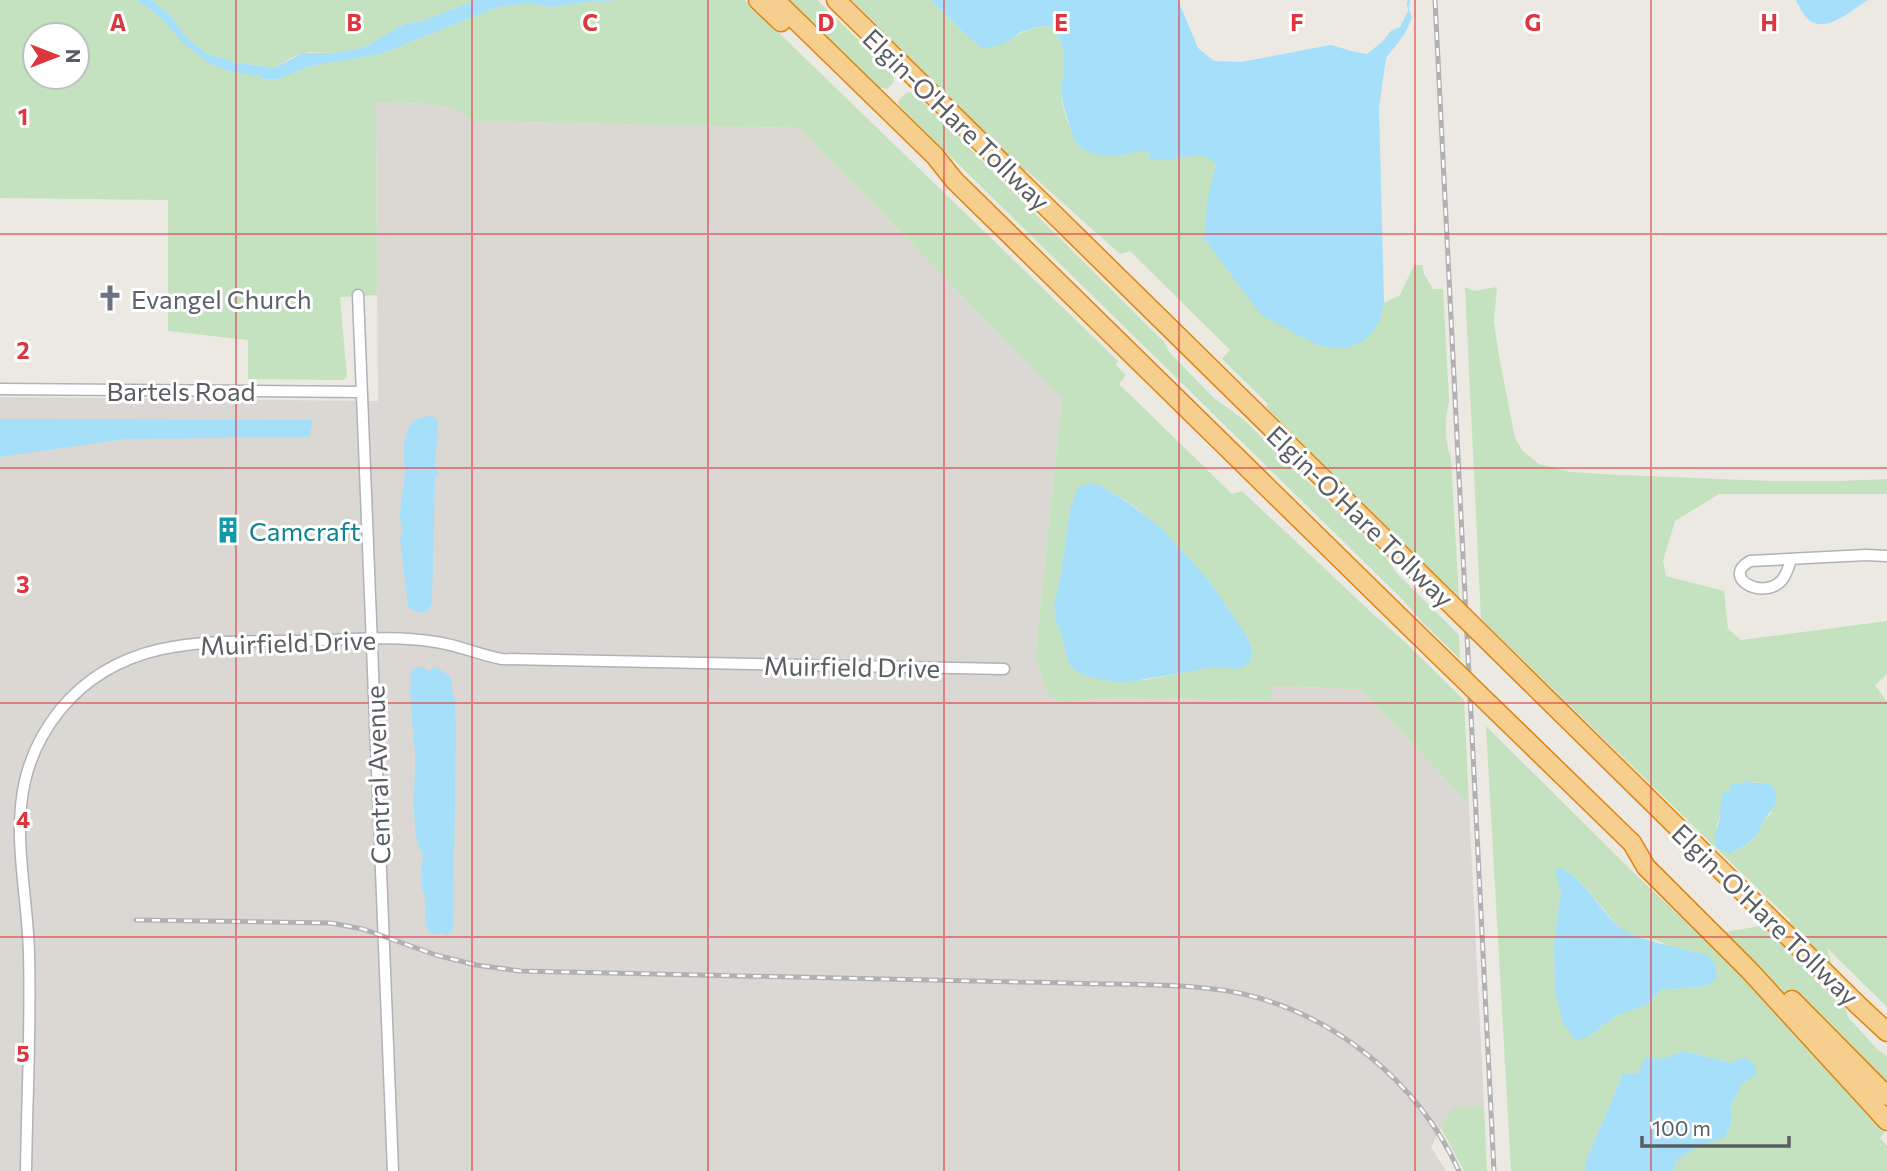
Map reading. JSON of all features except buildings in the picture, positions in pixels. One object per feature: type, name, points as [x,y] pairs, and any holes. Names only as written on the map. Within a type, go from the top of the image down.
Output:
[{"type":"highway","points":[[758,0],[929,162],[954,180]]},
{"type":"highway","points":[[775,0],[935,156],[954,180]]},
{"type":"highway","name":"Elgin-O'Hare Tollway","points":[[836,0],[1887,1032]]},
{"type":"highway","name":"Elgin-O'Hare Tollway","points":[[954,180],[1755,963],[1887,1097]]},
{"type":"highway","points":[[1632,843],[1646,867],[1749,970],[1887,1121]]},
{"type":"street","name":"Central Avenue","points":[[358,295],[393,1171]]},
{"type":"street","name":"Bartels Road","points":[[0,389],[362,392]]},
{"type":"street","points":[[1791,559],[1782,580],[1774,586],[1754,588],[1742,580],[1742,570],[1750,561],[1866,555],[1887,556]]},
{"type":"street","name":"Muirfield Drive","points":[[26,1171],[29,955],[20,813],[25,778],[33,754],[44,734],[73,695],[121,662],[181,645],[372,638],[439,642],[502,659],[1004,669]]},
{"type":"shaded area","points":[[376,102],[428,104],[455,109],[474,121],[799,128],[1062,399],[1035,657],[1065,704],[1099,697],[1270,700],[1271,686],[1361,689],[1469,805],[1484,1106],[1452,1108],[1431,1147],[1446,1171],[0,1171],[0,397],[378,401]]},
{"type":"green space","points":[[0,0],[137,0],[162,19],[210,64],[270,80],[311,66],[381,54],[498,7],[529,3],[551,7],[618,0],[745,0],[1118,361],[1116,365],[1126,375],[1119,384],[1232,494],[1242,491],[1464,700],[1469,805],[1361,689],[1272,686],[1271,700],[1099,697],[1064,704],[1048,694],[1035,657],[1062,399],[799,128],[473,121],[455,109],[428,104],[376,102],[377,295],[340,297],[347,377],[342,380],[248,379],[248,340],[168,331],[168,200],[0,198]],"holes":[[[1100,485],[1131,504],[1161,528],[1208,579],[1246,635],[1251,646],[1251,658],[1144,680],[1069,664],[1054,606],[1070,510]]]},
{"type":"green space","points":[[152,0],[476,0],[420,22],[407,23],[358,49],[334,53],[309,52],[293,57],[274,68],[208,55],[186,37],[171,16]]},
{"type":"green space","points":[[789,0],[817,0],[892,72],[894,82],[887,89],[878,87]]},
{"type":"green space","points":[[852,0],[931,0],[969,38],[1005,43],[1026,31],[1049,26],[1060,40],[1063,52],[1061,95],[1065,112],[1070,128],[1083,149],[1144,150],[1167,160],[1198,154],[1209,157],[1216,163],[1214,174],[1380,320],[1384,303],[1400,295],[1414,265],[1422,265],[1433,289],[1443,289],[1449,401],[1446,437],[1451,458],[1459,598],[1266,407],[1268,404],[1222,359],[1230,350],[1130,251],[1120,254],[1026,170],[1024,172]]},
{"type":"green space","points":[[910,92],[1164,342],[1169,352],[1214,398],[1243,419],[1385,556],[1396,572],[1459,635],[1460,659],[902,109],[898,104],[899,100]]},
{"type":"green space","points":[[1465,287],[1474,291],[1497,287],[1494,321],[1515,438],[1523,451],[1539,464],[1570,472],[1621,475],[1770,481],[1887,479],[1887,494],[1719,494],[1675,521],[1663,561],[1666,576],[1724,591],[1728,629],[1741,640],[1887,621],[1887,674],[1875,685],[1887,702],[1887,1007],[1827,948],[1848,1017],[1878,1050],[1887,1056],[1887,1129],[1880,1138],[1887,1146],[1887,1171],[1673,1171],[1677,1160],[1700,1145],[1724,1137],[1731,1124],[1731,1107],[1742,1083],[1756,1074],[1731,1063],[1685,1051],[1660,1059],[1645,1058],[1638,1073],[1623,1074],[1585,1163],[1585,1171],[1511,1171],[1486,726],[1701,936],[1791,921],[1481,619]],"holes":[[[1765,783],[1771,813],[1753,840],[1731,853],[1716,827],[1732,784]],[[1561,868],[1578,879],[1618,926],[1668,946],[1705,986],[1660,990],[1649,1004],[1616,1016],[1589,1036],[1555,992],[1554,943]]]},
{"type":"green space","points":[[1484,1106],[1487,1171],[1464,1171],[1441,1128],[1452,1107]]},
{"type":"water","points":[[137,0],[152,0],[171,16],[186,37],[208,55],[274,68],[303,53],[334,53],[358,49],[407,23],[420,22],[476,0],[618,0],[551,7],[529,3],[498,7],[381,54],[311,66],[279,79],[264,80],[260,76],[233,72],[210,64],[183,43],[162,19]]},
{"type":"water","points":[[931,0],[1178,0],[1198,48],[1214,61],[1241,62],[1331,45],[1367,54],[1391,31],[1400,27],[1408,6],[1412,18],[1404,35],[1386,58],[1379,108],[1384,303],[1380,320],[1370,335],[1362,342],[1344,348],[1319,346],[1261,315],[1204,238],[1208,197],[1216,164],[1210,159],[1193,156],[1151,160],[1149,153],[1144,150],[1106,156],[1096,155],[1080,147],[1073,137],[1062,100],[1062,45],[1049,26],[1021,32],[1005,43],[984,49],[969,38]]},
{"type":"water","points":[[1796,0],[1868,0],[1846,15],[1822,24],[1808,19]]},
{"type":"water","points":[[430,416],[436,418],[438,424],[435,468],[440,473],[435,476],[432,603],[428,611],[418,613],[408,607],[400,539],[403,532],[400,518],[405,473],[404,448],[411,424],[417,419]]},
{"type":"water","points":[[0,419],[313,420],[309,437],[126,439],[0,457]]},
{"type":"water","points":[[1100,485],[1161,528],[1208,579],[1246,635],[1251,646],[1248,664],[1238,669],[1212,667],[1120,683],[1090,677],[1076,671],[1069,664],[1054,606],[1070,510],[1078,487]]},
{"type":"water","points":[[416,667],[423,667],[429,672],[434,667],[448,675],[456,701],[453,930],[447,936],[430,934],[425,920],[423,856],[416,834],[414,806],[415,753],[411,672]]},
{"type":"water","points":[[1731,784],[1771,784],[1775,790],[1776,801],[1759,831],[1749,842],[1731,853],[1723,851],[1715,844],[1715,839],[1723,793],[1730,790]]},
{"type":"water","points":[[1561,868],[1578,880],[1611,919],[1626,931],[1647,940],[1707,955],[1716,966],[1716,980],[1705,986],[1660,990],[1649,1004],[1616,1016],[1589,1036],[1576,1041],[1563,1023],[1555,992],[1554,943],[1561,890],[1555,871]]},
{"type":"water","points":[[1685,1051],[1731,1063],[1744,1057],[1755,1065],[1756,1075],[1742,1084],[1731,1106],[1731,1124],[1724,1138],[1700,1145],[1677,1160],[1673,1171],[1585,1171],[1585,1163],[1623,1074],[1638,1073],[1645,1057],[1660,1059]]},
{"type":"waterway","points":[[1408,6],[1409,0]]},
{"type":"railway","points":[[1435,0],[1494,1171]]},
{"type":"railway","points":[[136,920],[331,923],[363,929],[436,955],[476,965],[520,971],[1018,982]]},
{"type":"railway","points":[[1010,982],[1209,988],[1274,1003],[1308,1017],[1370,1056],[1397,1081],[1442,1139],[1459,1171]]},
{"type":"place","name":"Evangel Church","points":[[110,298]]},
{"type":"place","name":"Camcraft","points":[[228,530]]}]
